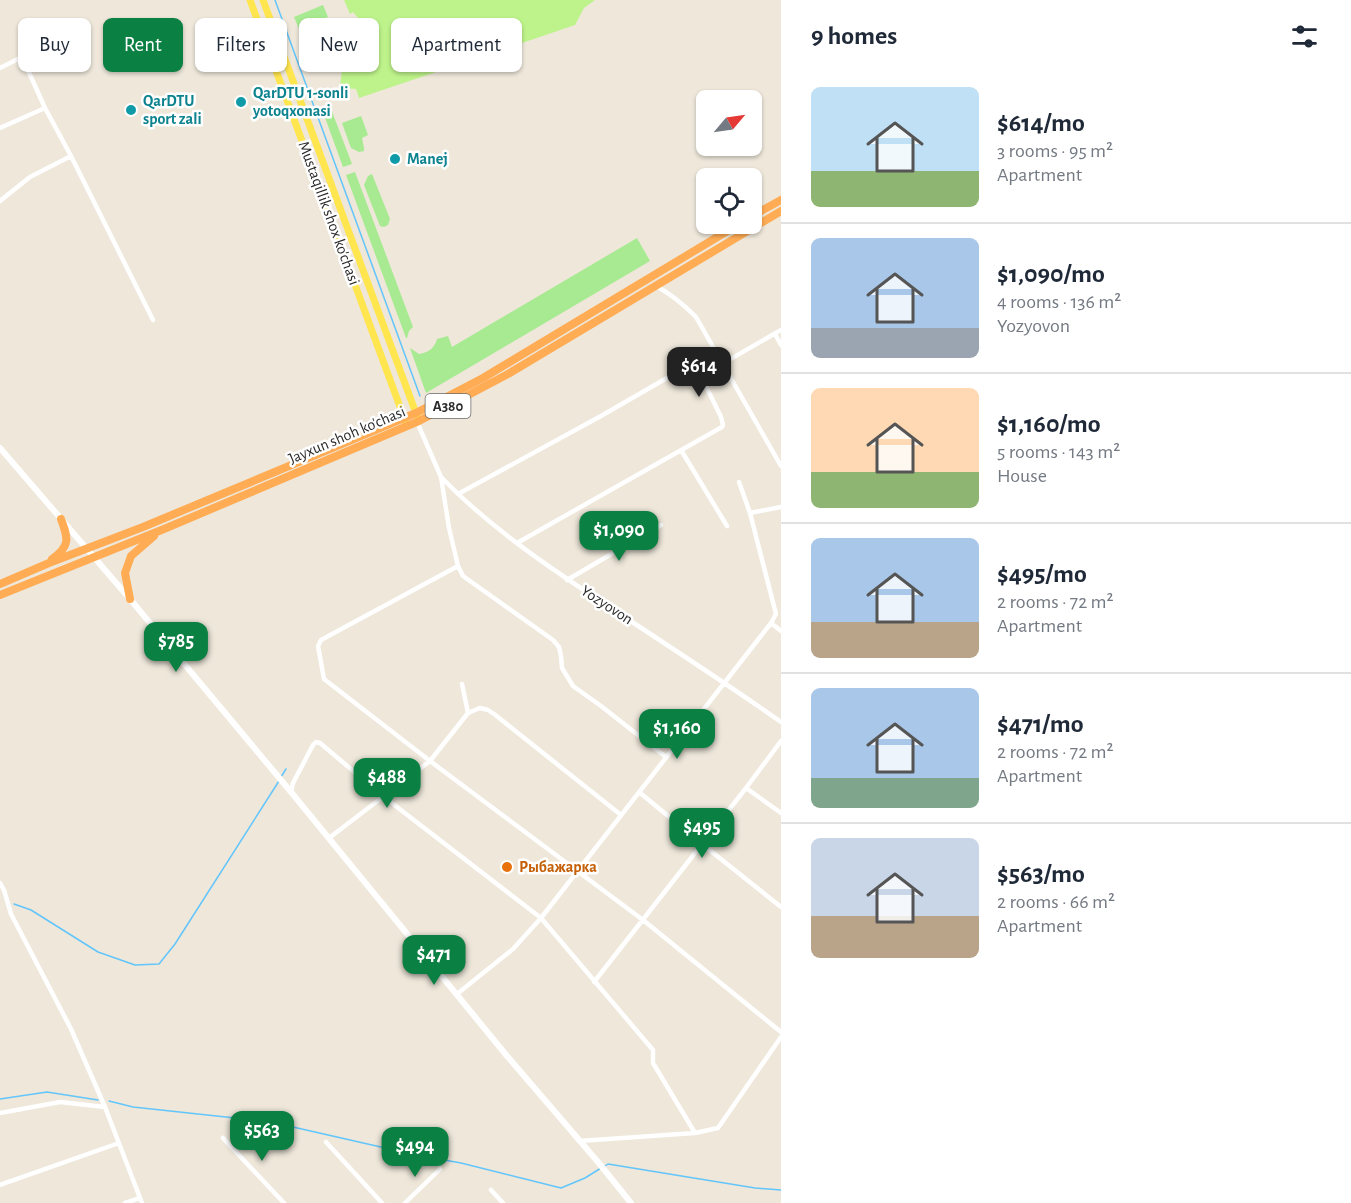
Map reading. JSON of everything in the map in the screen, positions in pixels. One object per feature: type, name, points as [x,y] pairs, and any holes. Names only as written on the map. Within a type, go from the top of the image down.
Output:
[{"type":"highway","points":[[762,210],[781,200]]},
{"type":"highway","name":"Jayxun shoh ko'chasi","points":[[0,584],[417,418],[508,374],[781,211]]},
{"type":"highway","name":"Jayxun shoh ko'chasi","points":[[417,418],[722,234]]},
{"type":"highway","name":"Jayxun shoh ko'chasi","points":[[0,594],[164,529],[406,422]]},
{"type":"highway","points":[[31,571],[62,552],[67,543],[61,519]]},
{"type":"highway","points":[[130,599],[125,573],[131,556],[164,529]]},
{"type":"main road","name":"Mustaqillik shox ko'chasi","points":[[250,0],[406,422]]},
{"type":"main road","name":"Mustaqillik shox ko'chasi","points":[[263,0],[417,418]]},
{"type":"main road","points":[[0,448],[130,599],[632,1203]]},
{"type":"street","points":[[0,68],[22,57],[45,108],[153,320]]},
{"type":"street","points":[[0,128],[45,108]]},
{"type":"street","points":[[0,201],[35,173],[71,156]]},
{"type":"street","points":[[656,286],[696,317],[781,466]]},
{"type":"street","points":[[701,376],[781,330]]},
{"type":"street","points":[[775,334],[781,345]]},
{"type":"street","points":[[458,494],[686,367],[695,370],[701,376],[721,417],[722,427],[516,543]]},
{"type":"street","points":[[417,418],[441,477],[448,528],[463,576],[553,640],[559,647],[562,668],[573,686],[666,757]]},
{"type":"street","points":[[681,450],[727,526]]},
{"type":"street","name":"Yozyovon","points":[[441,477],[516,543],[725,682],[781,722]]},
{"type":"street","points":[[457,994],[513,949],[541,918],[776,614],[750,513],[739,482]]},
{"type":"street","points":[[750,513],[781,507]]},
{"type":"street","points":[[567,579],[661,525]]},
{"type":"street","points":[[458,566],[321,640],[318,646],[324,678],[430,761],[643,920],[781,1032]]},
{"type":"street","points":[[771,623],[781,631]]},
{"type":"street","points":[[462,684],[468,712]]},
{"type":"street","points":[[328,838],[430,761],[468,712],[480,708],[494,714],[621,815]]},
{"type":"street","points":[[594,982],[747,788],[781,741]]},
{"type":"street","points":[[291,792],[293,783],[313,745],[316,742],[320,743],[384,797],[541,918],[653,1050],[653,1063],[695,1133]]},
{"type":"street","points":[[747,788],[781,813]]},
{"type":"street","points":[[639,792],[781,907]]},
{"type":"street","points":[[0,883],[10,914],[71,1029],[105,1107],[141,1200],[125,1203]]},
{"type":"street","points":[[579,1140],[695,1133],[718,1128],[781,1036]]},
{"type":"street","points":[[0,1113],[60,1102],[105,1107]]},
{"type":"street","points":[[223,1138],[285,1203]]},
{"type":"street","points":[[326,1142],[382,1203]]},
{"type":"street","points":[[0,1185],[118,1143]]},
{"type":"street","points":[[405,1203],[440,1169]]},
{"type":"street","points":[[491,1190],[503,1203]]},
{"type":"green space","points":[[344,0],[595,0],[584,8],[575,25],[522,43],[522,18],[391,18],[391,72],[436,72],[359,98],[356,89],[340,86],[342,72],[379,72],[379,18],[358,18],[353,12],[350,14]]},
{"type":"green space","points":[[323,5],[328,17],[299,18],[299,29],[294,17]]},
{"type":"green space","points":[[331,109],[352,164],[343,167],[323,112]]},
{"type":"green space","points":[[361,116],[368,135],[362,138],[364,151],[359,152],[351,148],[342,123]]},
{"type":"green space","points":[[355,172],[413,327],[407,338],[346,175]]},
{"type":"green space","points":[[372,174],[390,219],[388,225],[384,227],[380,226],[364,185],[368,176]]},
{"type":"green space","points":[[637,238],[650,261],[426,393],[410,348],[419,354],[426,352],[433,348],[437,339],[448,336],[452,347]]},
{"type":"waterway","points":[[275,0],[420,396]]},
{"type":"waterway","points":[[281,777],[286,769]]},
{"type":"waterway","points":[[14,904],[31,910],[98,952],[135,965],[159,964],[175,944],[279,781]]},
{"type":"waterway","points":[[0,1099],[47,1092],[98,1100]]},
{"type":"waterway","points":[[109,1101],[133,1107],[271,1122],[461,1163],[561,1188],[601,1168]]},
{"type":"waterway","points":[[605,1166],[608,1164],[755,1188],[781,1190]]},
{"type":"place","name":"QarDTU 1-sonli yotoqxonasi","points":[[241,102]]},
{"type":"place","name":"QarDTU sport zali","points":[[131,110]]},
{"type":"place","name":"Manej","points":[[395,159]]},
{"type":"place","name":"Рыбажарка","points":[[507,867]]}]
